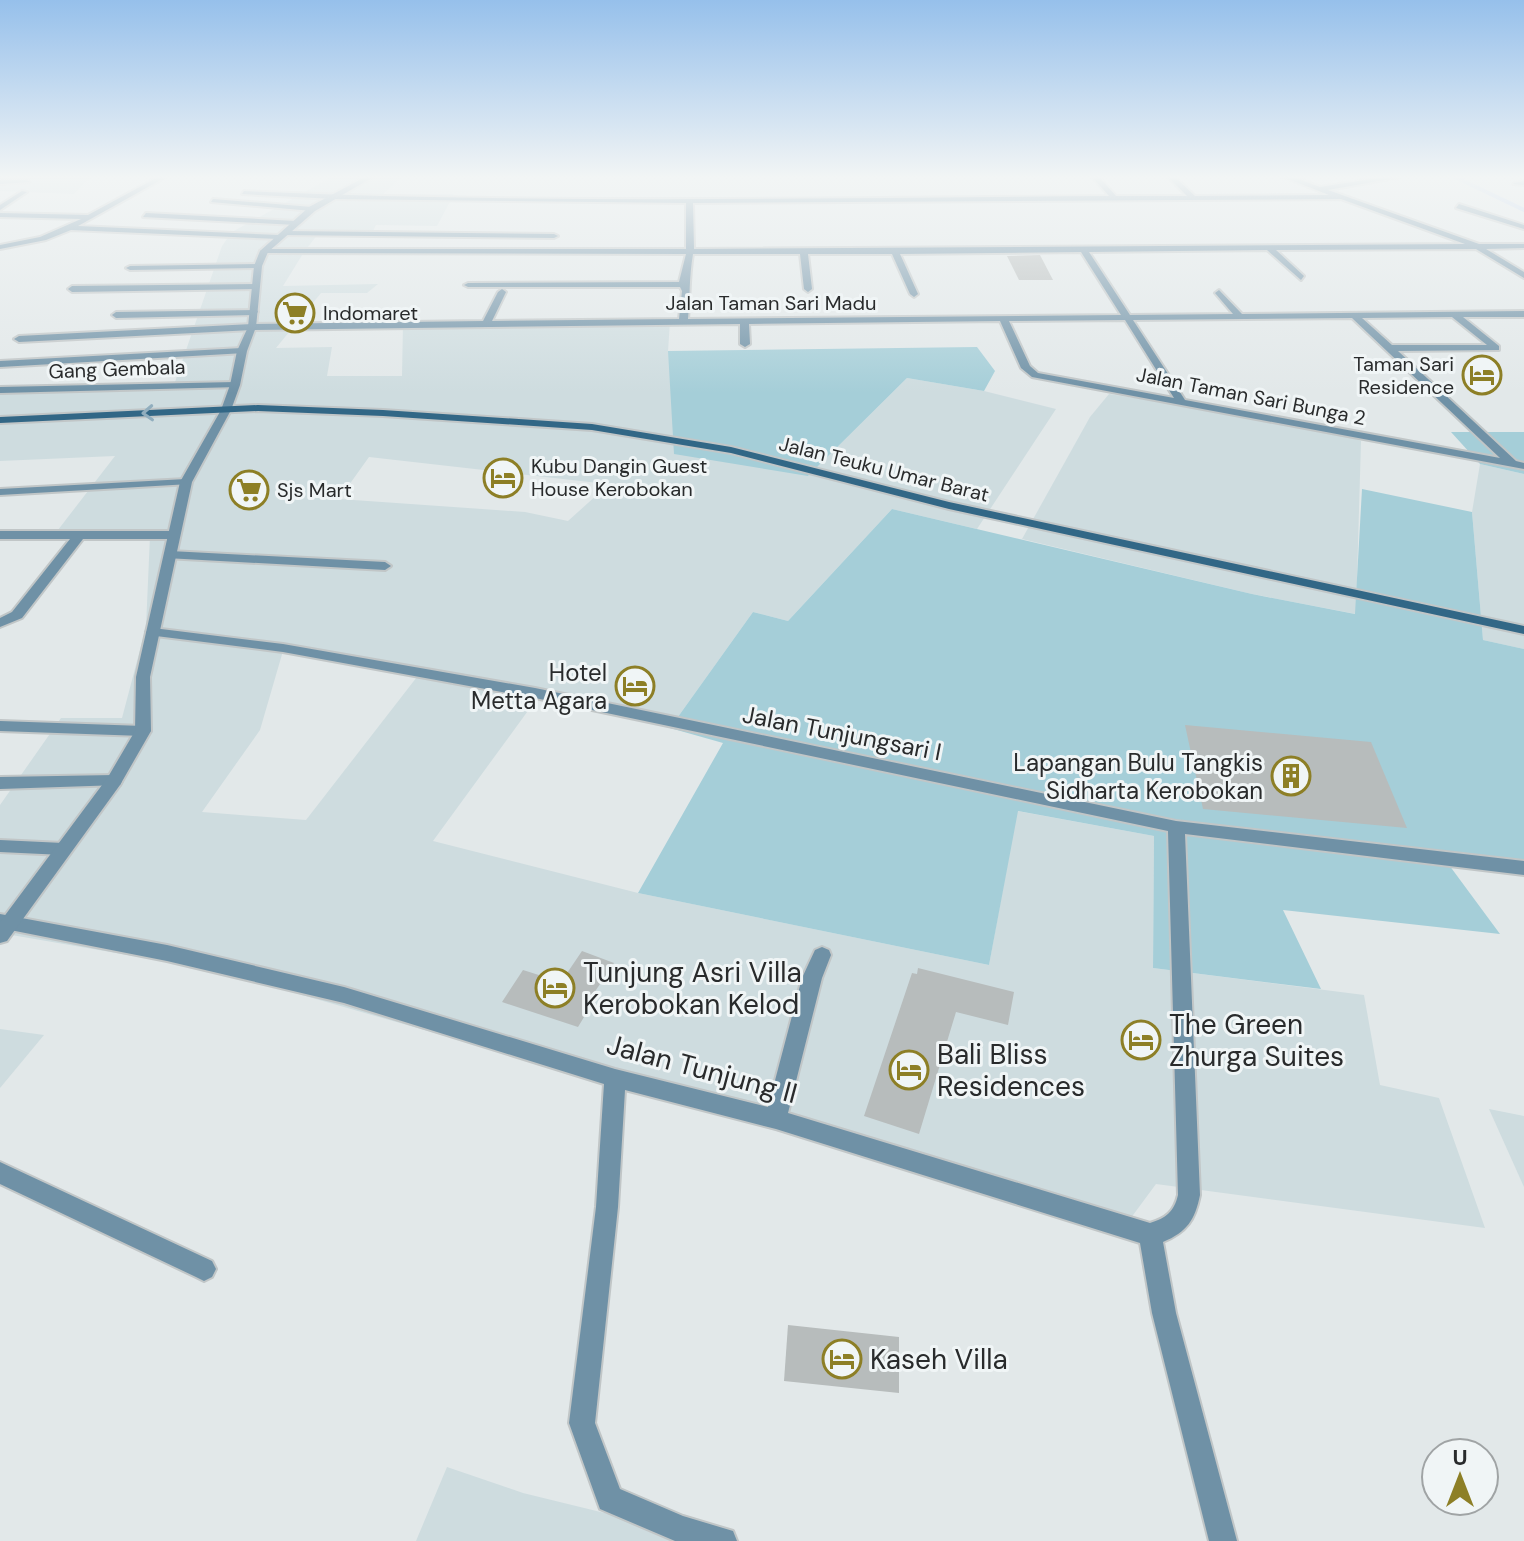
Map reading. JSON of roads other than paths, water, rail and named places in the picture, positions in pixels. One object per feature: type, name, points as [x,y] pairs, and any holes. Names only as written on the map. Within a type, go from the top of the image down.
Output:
[{"type":"main road","name":"Jalan Teuku Umar Barat","points":[[0,420],[292,409],[490,419],[643,435],[731,450],[949,505],[1524,630]]},
{"type":"street","points":[[3,926],[114,781],[143,731],[143,677],[186,482],[226,410],[235,385],[242,351],[252,327],[258,266],[266,249]]},
{"type":"street","points":[[683,321],[686,291],[683,284],[690,249]]},
{"type":"street","points":[[1083,249],[1181,401]]},
{"type":"street","points":[[264,251],[1091,249]]},
{"type":"street","points":[[1270,249],[1301,278]]},
{"type":"street","points":[[1482,249],[1524,276]]},
{"type":"street","points":[[895,251],[914,294]]},
{"type":"street","points":[[804,252],[808,289]]},
{"type":"street","points":[[130,268],[258,266]]},
{"type":"street","points":[[468,285],[683,284]]},
{"type":"street","points":[[72,289],[256,287]]},
{"type":"street","points":[[486,323],[502,292]]},
{"type":"street","points":[[1219,293],[1240,317]]},
{"type":"street","points":[[116,315],[254,312]]},
{"type":"street","name":"Jalan Taman Sari Madu","points":[[19,339],[252,327],[486,323],[1524,314]]},
{"type":"street","points":[[1390,348],[1496,348],[1455,315]]},
{"type":"street","points":[[1355,316],[1519,466]]},
{"type":"street","name":"Jalan Taman Sari Bunga 2","points":[[1003,319],[1026,368],[1035,375],[1519,466]]},
{"type":"street","points":[[744,321],[745,344]]},
{"type":"street","points":[[0,364],[242,351]]},
{"type":"street","name":"Gang Gembala","points":[[0,390],[235,385]]},
{"type":"street","points":[[0,492],[186,482]]},
{"type":"street","points":[[0,535],[174,535]]},
{"type":"street","points":[[0,623],[17,615],[79,536]]},
{"type":"street","points":[[170,555],[385,566]]},
{"type":"street","name":"Jalan Tunjungsari I","points":[[153,632],[283,648],[505,687],[1176,827],[1524,868]]},
{"type":"street","points":[[0,726],[143,731]]},
{"type":"street","points":[[0,783],[114,781]]},
{"type":"street","points":[[1176,827],[1189,1195],[1185,1215],[1173,1227],[1150,1235],[1164,1313],[1223,1541]]},
{"type":"street","points":[[0,846],[63,849]]},
{"type":"street","name":"Jalan Tunjung II","points":[[3,926],[167,953],[344,995],[615,1078],[776,1119],[1150,1235]]},
{"type":"street","points":[[776,1119],[812,978],[822,955]]},
{"type":"street","points":[[615,1078],[607,1207],[582,1423],[610,1499],[682,1530],[723,1541]]},
{"type":"street","points":[[0,1173],[204,1269]]},
{"type":"place","name":"Indomaret","points":[[295,313]]},
{"type":"place","name":"Taman Sari Residence","points":[[1482,375]]},
{"type":"place","name":"Kubu Dangin Guest House Kerobokan","points":[[503,478]]},
{"type":"place","name":"Sjs Mart","points":[[249,490]]},
{"type":"place","name":"Hotel Metta Agara","points":[[635,686]]},
{"type":"place","name":"Lapangan Bulu Tangkis Sidharta Kerobokan","points":[[1291,776]]},
{"type":"place","name":"Tunjung Asri Villa Kerobokan Kelod","points":[[555,988]]},
{"type":"place","name":"The Green Zhurga Suites","points":[[1141,1040]]},
{"type":"place","name":"Bali Bliss Residences","points":[[909,1070]]},
{"type":"place","name":"Kaseh Villa","points":[[842,1359]]}]
